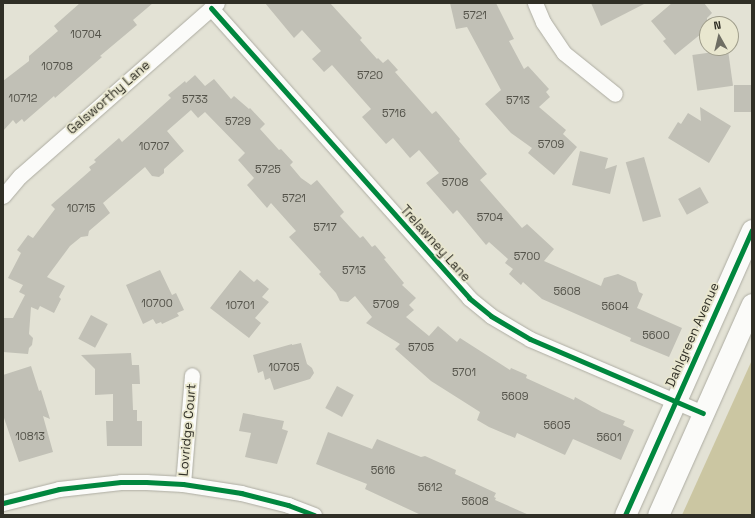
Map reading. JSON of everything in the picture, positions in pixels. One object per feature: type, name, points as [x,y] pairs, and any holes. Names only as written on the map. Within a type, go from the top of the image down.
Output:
[{"type":"street","points":[[535,3],[543,22],[564,53],[615,94]]},
{"type":"street","name":"Galsworthy Lane","points":[[3,196],[20,176],[214,5]]},
{"type":"street","name":"Trelawney Lane","points":[[214,5],[469,298],[491,316],[530,339],[703,413]]},
{"type":"street","name":"Dahlgreen Avenue","points":[[625,515],[752,230]]},
{"type":"street","points":[[658,515],[752,304]]},
{"type":"street","name":"Lovridge Court","points":[[183,484],[192,375]]},
{"type":"street","points":[[3,503],[22,497],[89,485],[121,482],[183,484],[241,493],[314,515]]},
{"type":"shaded area","points":[[752,360],[752,515],[682,515]]},
{"type":"building","points":[[80,3],[153,3],[133,20],[137,25],[100,56],[102,57],[55,98],[54,96],[24,122],[22,119],[16,124],[13,120],[3,131],[3,81],[29,61],[29,56],[58,31],[54,26]]},
{"type":"building","points":[[265,3],[330,3],[362,38],[360,40],[377,59],[378,58],[383,63],[388,59],[398,70],[395,72],[432,114],[436,111],[460,139],[459,141],[487,174],[480,180],[522,228],[527,224],[554,249],[544,261],[601,286],[604,278],[618,274],[636,282],[639,292],[643,294],[637,308],[682,328],[669,357],[630,341],[631,338],[542,299],[523,282],[521,285],[509,274],[513,269],[505,263],[508,259],[489,242],[486,245],[457,210],[453,214],[426,183],[439,173],[419,150],[410,158],[393,138],[386,144],[362,117],[371,109],[332,65],[324,72],[312,59],[321,51],[302,30],[294,38]]},
{"type":"building","points":[[450,3],[496,3],[514,39],[509,41],[524,69],[528,66],[549,89],[546,92],[550,97],[539,107],[566,130],[563,134],[577,147],[554,175],[528,153],[532,148],[511,133],[485,104],[501,90],[467,27],[456,29]]},
{"type":"building","points":[[591,3],[646,3],[601,26]]},
{"type":"building","points":[[672,3],[704,3],[712,13],[709,16],[699,16],[699,36],[675,55],[663,41],[666,39],[651,21]]},
{"type":"building","points":[[692,55],[729,56],[733,86],[697,91]]},
{"type":"building","points":[[195,75],[205,86],[214,79],[231,99],[234,96],[249,109],[250,108],[265,124],[260,129],[279,150],[281,149],[293,162],[290,165],[301,178],[311,185],[317,180],[344,212],[340,216],[360,238],[363,236],[372,247],[375,245],[386,258],[384,259],[404,283],[402,285],[416,298],[409,305],[414,310],[406,317],[429,336],[438,326],[457,342],[460,338],[510,370],[511,368],[527,375],[526,378],[574,400],[575,397],[602,412],[625,421],[623,425],[634,430],[621,460],[573,439],[565,455],[517,433],[515,438],[477,420],[480,412],[431,381],[395,349],[400,344],[366,323],[372,317],[355,296],[348,302],[340,301],[336,293],[319,274],[321,272],[289,237],[296,231],[271,203],[267,208],[247,185],[254,178],[238,160],[245,153],[205,112],[198,118],[191,110],[167,131],[184,151],[164,169],[164,173],[159,177],[152,176],[145,167],[103,203],[110,213],[89,231],[88,236],[81,237],[70,246],[47,277],[65,286],[59,297],[61,299],[54,313],[40,306],[38,310],[31,307],[29,334],[33,338],[28,354],[3,352],[3,318],[13,318],[25,295],[19,292],[23,285],[8,278],[21,253],[17,250],[28,235],[33,238],[55,209],[51,205],[91,170],[89,167],[96,162],[94,160],[119,138],[122,142],[171,98],[168,95]]},
{"type":"building","points":[[734,85],[752,85],[752,112],[734,112]]},
{"type":"building","points":[[700,107],[731,126],[709,163],[668,138],[678,122],[681,124],[688,113],[701,121]]},
{"type":"building","points":[[580,151],[608,158],[605,169],[617,165],[610,194],[572,185]]},
{"type":"building","points":[[644,157],[661,217],[643,222],[626,162]]},
{"type":"building","points":[[700,187],[709,203],[687,215],[678,199]]},
{"type":"building","points":[[160,270],[172,295],[176,293],[184,310],[177,313],[179,316],[162,324],[161,322],[156,324],[153,319],[143,324],[126,285]]},
{"type":"building","points":[[240,270],[254,282],[257,279],[269,289],[262,297],[269,302],[255,318],[261,323],[249,338],[210,308]]},
{"type":"building","points":[[91,315],[108,324],[95,348],[78,339]]},
{"type":"building","points":[[301,343],[307,364],[312,368],[314,373],[310,379],[274,390],[270,378],[265,380],[263,371],[258,373],[253,355],[292,344]]},
{"type":"building","points":[[131,353],[132,365],[139,365],[140,384],[132,384],[133,410],[137,410],[137,421],[142,421],[142,446],[107,446],[106,421],[113,421],[113,394],[95,395],[95,369],[81,355]]},
{"type":"building","points":[[31,366],[39,391],[41,390],[50,419],[43,416],[53,452],[19,462],[3,415],[3,375]]},
{"type":"building","points":[[337,386],[354,395],[342,417],[325,408]]},
{"type":"building","points":[[243,413],[284,421],[282,429],[288,431],[277,464],[245,457],[251,433],[239,431]]},
{"type":"building","points":[[328,432],[372,449],[377,439],[421,457],[425,456],[456,470],[455,474],[496,493],[494,497],[496,498],[495,500],[529,515],[421,515],[365,489],[367,484],[316,464]]},
{"type":"cycle path","points":[[211,8],[469,298],[491,316],[530,339],[703,413]]},
{"type":"cycle path","points":[[625,515],[752,230]]},
{"type":"cycle path","points":[[3,503],[59,489],[121,482],[146,482],[183,484],[241,493],[288,505],[314,515]]}]
